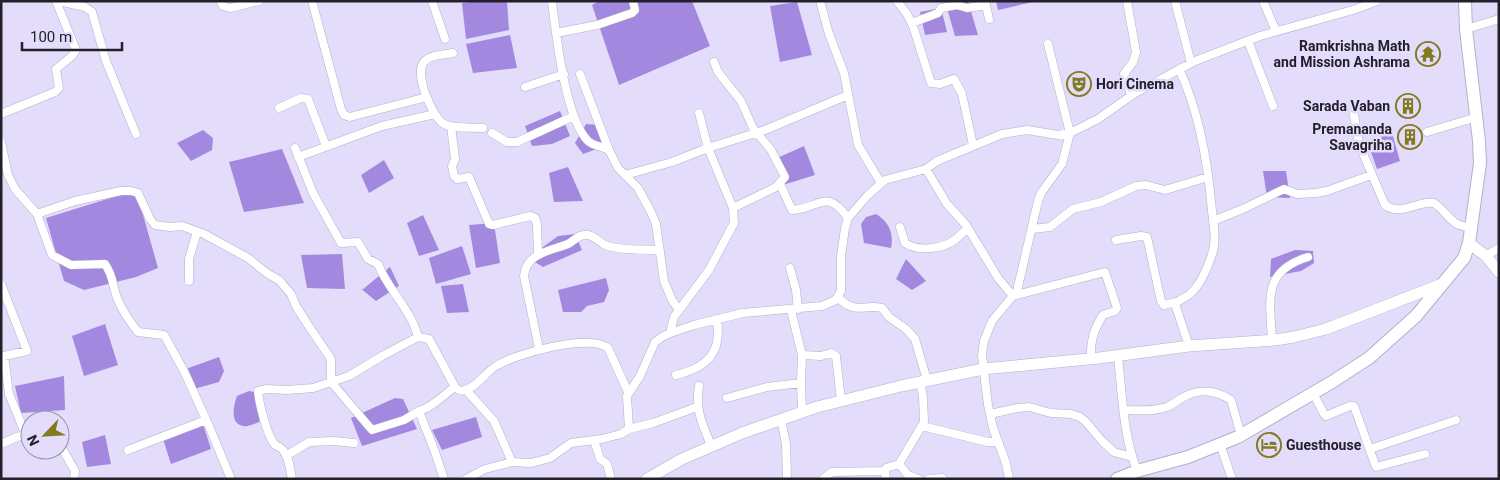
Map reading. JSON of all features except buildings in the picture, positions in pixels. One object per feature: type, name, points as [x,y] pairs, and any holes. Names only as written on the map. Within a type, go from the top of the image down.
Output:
[{"type":"main road","points":[[1117,479],[1137,471],[1188,457],[1242,435],[1369,358],[1416,316],[1464,258],[1469,243],[1480,162],[1477,117],[1466,29],[1465,1]]},
{"type":"street","points":[[1,114],[54,92],[59,88],[56,69],[72,56],[76,50],[58,1]]},
{"type":"street","points":[[58,1],[85,7],[92,12],[106,61],[136,134]]},
{"type":"street","points":[[220,1],[223,6],[230,8],[259,1]]},
{"type":"street","points":[[312,1],[344,115],[350,117],[427,98]]},
{"type":"street","points":[[432,1],[445,39]]},
{"type":"street","points":[[552,1],[556,33],[574,116],[589,142],[609,150]]},
{"type":"street","points":[[556,33],[597,25],[632,13],[635,10],[633,1]]},
{"type":"street","points":[[820,1],[829,34],[844,73],[858,145],[881,183]]},
{"type":"street","points":[[897,1],[912,23],[931,83],[940,84],[954,79],[960,87],[973,145]]},
{"type":"street","points":[[1128,1],[1136,52],[1133,62],[1124,74],[1131,95]]},
{"type":"street","points":[[1175,1],[1191,63]]},
{"type":"street","points":[[1264,1],[1276,31]]},
{"type":"street","points":[[629,429],[628,392],[640,376],[655,342],[662,337],[716,319],[743,313],[822,306],[832,303],[841,291],[840,273],[843,240],[848,218],[881,183],[900,175],[926,169],[937,161],[973,145],[1014,131],[1027,130],[1058,135],[1070,133],[1098,119],[1131,95],[1191,63],[1276,31],[1352,10],[1377,1]]},
{"type":"street","points":[[912,23],[938,13],[942,8],[957,5],[967,8],[985,3],[989,19]]},
{"type":"street","points":[[1466,29],[1499,19]]},
{"type":"street","points":[[1248,41],[1273,106]]},
{"type":"street","points":[[1009,479],[1006,463],[990,414],[982,369],[982,356],[988,330],[992,322],[1017,291],[1038,200],[1062,164],[1070,133],[1048,44]]},
{"type":"street","points":[[453,54],[433,56],[422,65],[421,71],[430,107],[442,122],[451,126],[483,128]]},
{"type":"street","points":[[714,62],[718,72],[741,101],[756,133],[771,150],[784,175],[784,180],[780,184],[733,208]]},
{"type":"street","points":[[1116,240],[1141,236],[1148,237],[1162,304],[1164,305],[1176,302],[1194,290],[1212,254],[1214,244],[1213,221],[1208,178],[1198,122],[1179,69]]},
{"type":"street","points":[[525,88],[564,74]]},
{"type":"street","points":[[580,74],[609,150],[618,168],[638,188],[651,212],[656,224],[664,281],[672,300],[679,310]]},
{"type":"street","points":[[625,175],[678,160],[708,148],[756,133],[848,95]]},
{"type":"street","points":[[279,108],[301,98],[308,99],[326,146]]},
{"type":"street","points":[[670,333],[671,324],[679,310],[709,270],[734,223],[733,208],[708,148],[699,113]]},
{"type":"street","points":[[298,157],[382,126],[435,114]]},
{"type":"street","points":[[1354,115],[1360,144],[1371,174],[1388,208],[1404,209],[1430,202],[1434,203],[1455,224],[1470,227]]},
{"type":"street","points":[[492,133],[507,142],[517,142],[574,116]]},
{"type":"street","points":[[1427,132],[1477,117]]},
{"type":"street","points":[[451,126],[455,159],[452,166],[454,176],[457,179],[469,177],[489,224],[493,225],[530,216],[535,218],[537,224],[538,255]]},
{"type":"street","points":[[1,142],[8,174],[15,189],[37,214],[52,255],[71,265],[105,264],[112,275],[117,297],[129,321],[138,332],[164,335],[184,371],[231,479]]},
{"type":"street","points":[[295,148],[313,193],[341,243],[358,242],[368,259],[378,264],[382,276],[415,325],[418,337]]},
{"type":"street","points":[[926,169],[947,204],[968,229],[998,278],[1013,296]]},
{"type":"street","points":[[1213,221],[1239,211],[1284,188],[1297,194],[1316,194],[1371,174]]},
{"type":"street","points":[[1032,229],[1050,227],[1073,209],[1101,202],[1136,186],[1146,184],[1165,190],[1208,178]]},
{"type":"street","points":[[780,184],[792,210],[823,201],[838,206],[848,218]]},
{"type":"street","points":[[37,214],[74,201],[131,190],[138,193],[150,219],[155,225],[182,226],[248,258],[279,280],[291,294],[296,306],[331,359],[331,382],[372,430],[404,420],[419,411],[429,408],[438,399],[455,388]]},
{"type":"street","points":[[900,227],[905,244],[915,248],[942,245],[954,240],[968,229]]},
{"type":"street","points":[[189,281],[189,259],[197,232]]},
{"type":"street","points":[[539,350],[524,276],[525,268],[529,262],[538,255],[570,243],[582,235],[590,235],[607,246],[659,250]]},
{"type":"street","points":[[1469,243],[1486,256],[1499,272]]},
{"type":"street","points":[[1486,256],[1499,248]]},
{"type":"street","points":[[1272,340],[1270,302],[1276,277],[1292,262],[1308,257]]},
{"type":"street","points":[[790,268],[796,290],[794,309],[802,355],[802,411]]},
{"type":"street","points":[[1013,296],[1105,272],[1117,308],[1115,311],[1103,315],[1095,329],[1092,338],[1091,359]]},
{"type":"street","points":[[1,284],[27,352],[4,356],[5,394],[20,425]]},
{"type":"street","points":[[647,479],[711,445],[802,411],[840,401],[982,369],[1118,356],[1189,346],[1272,340],[1326,329],[1442,284]]},
{"type":"street","points":[[822,479],[832,472],[885,475],[886,468],[898,464],[925,419],[923,381],[917,344],[912,334],[889,317],[882,308],[855,308],[844,304],[838,297]]},
{"type":"street","points":[[1176,302],[1175,304],[1189,346]]},
{"type":"street","points":[[676,375],[698,368],[708,359],[717,344],[718,330],[716,319]]},
{"type":"street","points":[[292,479],[286,456],[281,448],[275,445],[271,437],[264,418],[258,391],[267,389],[313,388],[349,376],[418,337],[429,340],[455,388],[458,390],[466,390],[475,385],[497,365],[512,358],[539,350],[589,344],[605,346],[612,356],[628,392]]},
{"type":"street","points":[[802,355],[821,356],[830,353],[836,356],[840,401]]},
{"type":"street","points":[[1118,356],[1124,410],[1132,457],[1137,471]]},
{"type":"street","points":[[727,398],[767,387],[801,383]]},
{"type":"street","points":[[699,386],[697,407],[711,445]]},
{"type":"street","points":[[466,390],[494,421],[512,462]]},
{"type":"street","points":[[1124,410],[1160,409],[1174,404],[1193,393],[1204,390],[1210,391],[1231,400],[1242,435]]},
{"type":"street","points":[[1313,393],[1326,416],[1354,406],[1375,465],[1378,467],[1425,454]]},
{"type":"street","points":[[466,479],[485,469],[512,462],[531,463],[550,458],[570,443],[621,434],[629,429],[653,423],[697,407]]},
{"type":"street","points":[[990,414],[1029,407],[1051,413],[1071,414],[1080,417],[1086,422],[1102,442],[1114,452],[1132,457]]},
{"type":"street","points":[[419,411],[431,439],[444,479]]},
{"type":"street","points":[[128,450],[206,420]]},
{"type":"street","points":[[781,420],[786,444],[787,479]]},
{"type":"street","points":[[1370,449],[1456,420]]},
{"type":"street","points":[[922,426],[988,442],[998,442]]},
{"type":"street","points":[[1,444],[20,436]]},
{"type":"street","points":[[594,440],[600,459],[607,464],[611,479]]},
{"type":"street","points":[[286,456],[308,442],[334,441],[354,443]]},
{"type":"street","points":[[1220,444],[1232,479]]},
{"type":"street","points":[[68,460],[74,471],[74,479]]},
{"type":"street","points":[[898,464],[908,475],[918,479]]},
{"type":"street","points":[[929,479],[942,478]]},
{"type":"shaded area","points":[[507,1],[509,30],[466,39],[462,3]]},
{"type":"shaded area","points":[[599,1],[692,1],[710,46],[619,85],[592,5]]},
{"type":"shaded area","points":[[945,1],[968,1],[978,35],[955,36]]},
{"type":"shaded area","points":[[996,1],[1037,1],[998,10]]},
{"type":"shaded area","points":[[797,2],[812,55],[780,62],[770,6]]},
{"type":"shaded area","points":[[941,8],[947,32],[925,35],[920,12]]},
{"type":"shaded area","points":[[510,35],[517,68],[473,73],[466,44]]},
{"type":"shaded area","points":[[560,111],[570,136],[552,144],[532,146],[525,126]]},
{"type":"shaded area","points":[[586,124],[600,125],[608,145],[583,154],[575,143]]},
{"type":"shaded area","points":[[203,130],[213,138],[212,150],[191,161],[177,143]]},
{"type":"shaded area","points":[[1392,133],[1400,161],[1377,169],[1367,141]]},
{"type":"shaded area","points":[[804,146],[815,175],[783,185],[775,159]]},
{"type":"shaded area","points":[[282,149],[304,203],[244,212],[229,162]]},
{"type":"shaded area","points":[[384,160],[394,178],[369,193],[361,175]]},
{"type":"shaded area","points":[[568,167],[583,201],[554,202],[549,173]]},
{"type":"shaded area","points":[[1263,171],[1286,171],[1290,198],[1267,197]]},
{"type":"shaded area","points":[[136,190],[158,268],[136,277],[84,290],[64,281],[46,218]]},
{"type":"shaded area","points":[[876,214],[890,228],[892,237],[891,248],[864,243],[861,224],[866,217]]},
{"type":"shaded area","points":[[423,215],[439,250],[419,256],[407,223]]},
{"type":"shaded area","points":[[494,223],[500,263],[476,268],[469,225]]},
{"type":"shaded area","points":[[575,234],[582,250],[543,267],[528,258],[558,236]]},
{"type":"shaded area","points":[[462,246],[471,274],[436,284],[429,258]]},
{"type":"shaded area","points":[[1295,250],[1313,251],[1314,263],[1301,271],[1270,277],[1271,259]]},
{"type":"shaded area","points":[[342,254],[345,289],[307,288],[301,255]]},
{"type":"shaded area","points":[[906,259],[926,281],[912,290],[896,279]]},
{"type":"shaded area","points":[[390,267],[399,286],[376,301],[362,290]]},
{"type":"shaded area","points":[[606,278],[609,290],[604,302],[587,306],[581,312],[563,312],[558,290]]},
{"type":"shaded area","points":[[463,284],[469,312],[447,313],[441,286]]},
{"type":"shaded area","points":[[105,324],[118,365],[84,376],[72,336]]},
{"type":"shaded area","points":[[219,357],[224,371],[219,382],[190,390],[183,370]]},
{"type":"shaded area","points":[[64,376],[65,410],[20,410],[15,386]]},
{"type":"shaded area","points":[[249,391],[259,393],[263,404],[263,411],[259,422],[243,426],[234,418],[234,409],[237,396]]},
{"type":"shaded area","points":[[395,398],[403,399],[417,429],[362,446],[351,418]]},
{"type":"shaded area","points":[[476,417],[482,437],[442,450],[432,430]]},
{"type":"shaded area","points":[[203,424],[211,449],[171,464],[163,439]]},
{"type":"shaded area","points":[[105,435],[111,464],[87,467],[82,442]]},
{"type":"place","name":"Ramkrishna Math and Mission Ashrama","points":[[1428,54]]},
{"type":"place","name":"Hori Cinema","points":[[1079,84]]},
{"type":"place","name":"Sarada Vaban","points":[[1408,106]]},
{"type":"place","name":"Premananda Savagriha","points":[[1410,137]]},
{"type":"place","name":"Guesthouse","points":[[1269,445]]}]
